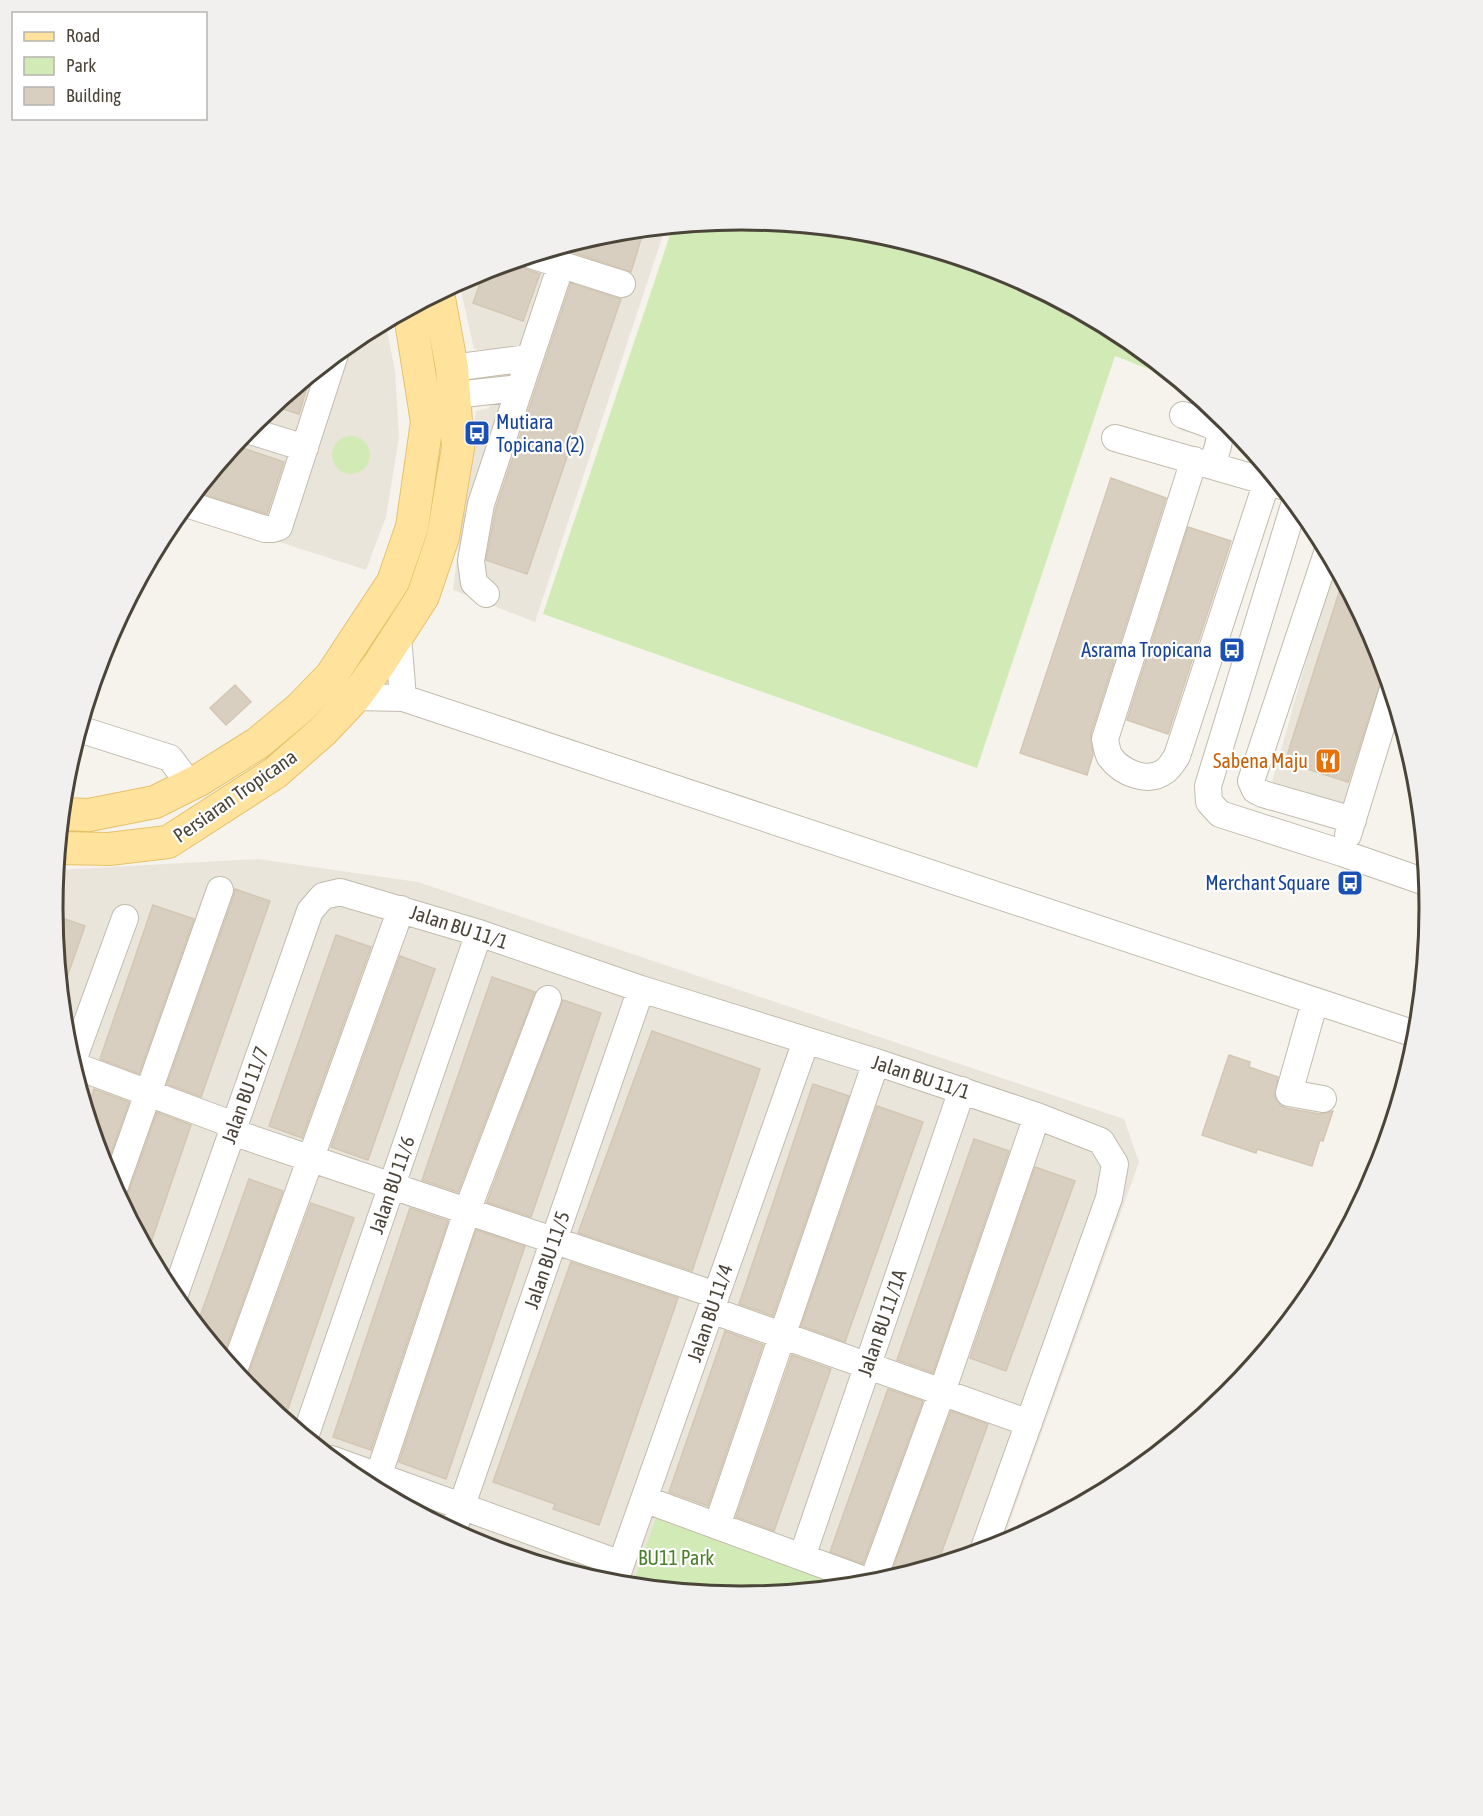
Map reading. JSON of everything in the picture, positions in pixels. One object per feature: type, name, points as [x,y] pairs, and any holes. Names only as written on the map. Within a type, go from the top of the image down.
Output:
[{"type":"main road","name":"Persiaran Tropicana","points":[[66,848],[109,849],[168,842],[222,808],[274,773],[323,731],[355,697],[398,636],[423,596],[442,537],[458,448],[453,381],[439,300]]},
{"type":"main road","name":"Persiaran Tropicana","points":[[70,814],[89,815],[155,802],[194,783],[258,743],[300,708],[331,676],[393,582],[412,527],[427,422],[410,316]]},
{"type":"main road","points":[[194,783],[202,798],[222,808]]},
{"type":"main road","points":[[155,802],[169,811],[174,820],[168,842]]},
{"type":"street","points":[[544,260],[622,284]]},
{"type":"street","points":[[486,594],[474,583],[471,561],[481,504],[561,265]]},
{"type":"street","points":[[453,381],[529,358]]},
{"type":"street","points":[[195,507],[265,529],[279,527],[328,370]]},
{"type":"street","points":[[453,381],[519,388]]},
{"type":"street","points":[[1183,415],[1214,427],[1220,433],[1220,441],[1203,463],[1105,739],[1108,755],[1118,766],[1133,775],[1149,777],[1166,771],[1177,756],[1273,487]]},
{"type":"street","points":[[257,433],[305,448]]},
{"type":"street","points":[[1115,438],[1270,483]]},
{"type":"street","points":[[1292,512],[1208,786],[1209,802],[1220,814],[1419,880]]},
{"type":"street","points":[[1324,561],[1251,781],[1255,790],[1263,794],[1353,820]]},
{"type":"street","points":[[398,636],[403,698]]},
{"type":"street","points":[[355,697],[403,698],[1408,1032]]},
{"type":"street","points":[[1342,853],[1388,704]]},
{"type":"street","points":[[86,731],[170,759],[194,783]]},
{"type":"street","points":[[119,1176],[220,890]]},
{"type":"street","name":"Jalan BU 11/1","points":[[323,896],[340,892],[479,933],[642,988],[962,1090],[1101,1141],[1115,1164],[1109,1198],[987,1540]]},
{"type":"street","name":"Jalan BU 11/7","points":[[178,1286],[310,911],[323,896]]},
{"type":"street","points":[[237,1361],[401,909]]},
{"type":"street","points":[[78,1048],[125,918]]},
{"type":"street","name":"Jalan BU 11/6","points":[[308,1429],[479,933]]},
{"type":"street","name":"Jalan BU 11/5","points":[[456,1523],[642,988]]},
{"type":"street","points":[[377,1480],[467,1211],[548,999]]},
{"type":"street","points":[[1315,1001],[1289,1093],[1323,1099]]},
{"type":"street","name":"Jalan BU 11/4","points":[[617,1574],[806,1041]]},
{"type":"street","points":[[717,1526],[876,1062]]},
{"type":"street","points":[[82,1068],[311,1159],[555,1239],[713,1303],[782,1335],[1029,1423]]},
{"type":"street","name":"Jalan BU 11/1A","points":[[802,1557],[962,1090]]},
{"type":"street","points":[[878,1572],[1037,1116]]},
{"type":"street","points":[[384,1484],[462,1506],[617,1574]]},
{"type":"street","points":[[644,1499],[856,1576]]},
{"type":"shaded area","points":[[663,234],[535,622],[453,590],[476,411],[489,408],[491,351],[474,349],[461,290],[523,266],[566,253]]},
{"type":"shaded area","points":[[387,330],[395,371],[399,437],[386,517],[366,570],[190,513],[231,461],[294,398],[328,370]]},
{"type":"shaded area","points":[[1331,573],[1368,648],[1391,713],[1361,812],[1270,789]]},
{"type":"shaded area","points":[[258,859],[418,882],[1124,1119],[1139,1162],[1006,1533],[917,1563],[830,1581],[742,1586],[653,1581],[566,1563],[482,1535],[402,1496],[328,1446],[262,1388],[203,1321],[177,1285],[133,1208],[99,1126],[76,1040],[64,952],[64,870]]},
{"type":"green space","points":[[742,230],[786,231],[830,235],[917,253],[1001,281],[1042,299],[1081,320],[1158,373],[1115,356],[977,768],[543,614],[671,233]]},
{"type":"green space","points":[[351,436],[364,442],[370,455],[364,468],[351,474],[338,468],[332,455],[338,442]]},
{"type":"green space","name":"BU11 Park","points":[[656,1518],[833,1580],[742,1586],[697,1585],[635,1578]]},
{"type":"building","points":[[642,237],[631,272],[571,252]]},
{"type":"building","points":[[522,266],[540,274],[523,321],[473,303],[482,281]]},
{"type":"building","points":[[571,283],[621,299],[527,574],[486,560],[496,508]]},
{"type":"building","points":[[307,387],[299,414],[282,409]]},
{"type":"building","points":[[243,448],[284,462],[267,514],[204,494]]},
{"type":"building","points":[[1111,478],[1166,498],[1091,734],[1093,755],[1087,775],[1020,753]]},
{"type":"building","points":[[1188,527],[1231,541],[1168,734],[1127,720]]},
{"type":"building","points":[[1340,589],[1368,648],[1381,681],[1348,782],[1285,762]]},
{"type":"building","points":[[235,685],[251,702],[226,725],[210,708]]},
{"type":"building","points":[[235,889],[270,901],[201,1097],[167,1084]]},
{"type":"building","points":[[153,905],[194,919],[139,1074],[100,1059]]},
{"type":"building","points":[[63,919],[85,926],[67,977]]},
{"type":"building","points":[[336,935],[371,947],[302,1138],[269,1126]]},
{"type":"building","points":[[400,956],[435,969],[368,1160],[331,1147]]},
{"type":"building","points":[[492,977],[535,992],[458,1192],[422,1180]]},
{"type":"building","points":[[563,1000],[601,1013],[531,1217],[487,1202]]},
{"type":"building","points":[[652,1031],[760,1069],[692,1271],[578,1233]]},
{"type":"building","points":[[1229,1055],[1250,1062],[1249,1067],[1278,1077],[1275,1097],[1280,1105],[1320,1114],[1333,1111],[1323,1141],[1320,1140],[1312,1166],[1257,1149],[1256,1153],[1202,1135]]},
{"type":"building","points":[[813,1084],[849,1096],[773,1316],[739,1304]]},
{"type":"building","points":[[94,1089],[129,1102],[110,1156],[99,1126],[91,1099]]},
{"type":"building","points":[[877,1106],[923,1122],[845,1342],[801,1326]]},
{"type":"building","points":[[157,1112],[191,1125],[151,1242],[128,1194]]},
{"type":"building","points":[[974,1139],[1009,1151],[933,1373],[897,1360]]},
{"type":"building","points":[[1035,1167],[1075,1181],[1006,1371],[970,1358]]},
{"type":"building","points":[[249,1179],[283,1191],[226,1349],[200,1317]]},
{"type":"building","points":[[311,1203],[354,1218],[287,1411],[249,1374]]},
{"type":"building","points":[[410,1208],[448,1221],[371,1450],[333,1437]]},
{"type":"building","points":[[476,1230],[525,1246],[446,1479],[399,1462]]},
{"type":"building","points":[[571,1262],[678,1298],[599,1525],[553,1509],[555,1504],[493,1482]]},
{"type":"building","points":[[725,1331],[763,1345],[708,1506],[669,1492]]},
{"type":"building","points":[[792,1355],[831,1369],[774,1531],[736,1517]]},
{"type":"building","points":[[888,1389],[923,1401],[863,1564],[830,1552]]},
{"type":"building","points":[[951,1411],[988,1424],[940,1556],[893,1569]]},
{"type":"place","name":"Mutiara Topicana (2)","points":[[477,433]]},
{"type":"place","name":"Asrama Tropicana","points":[[1232,650]]},
{"type":"place","name":"Sabena Maju","points":[[1328,761]]},
{"type":"place","name":"Merchant Square","points":[[1350,883]]}]
